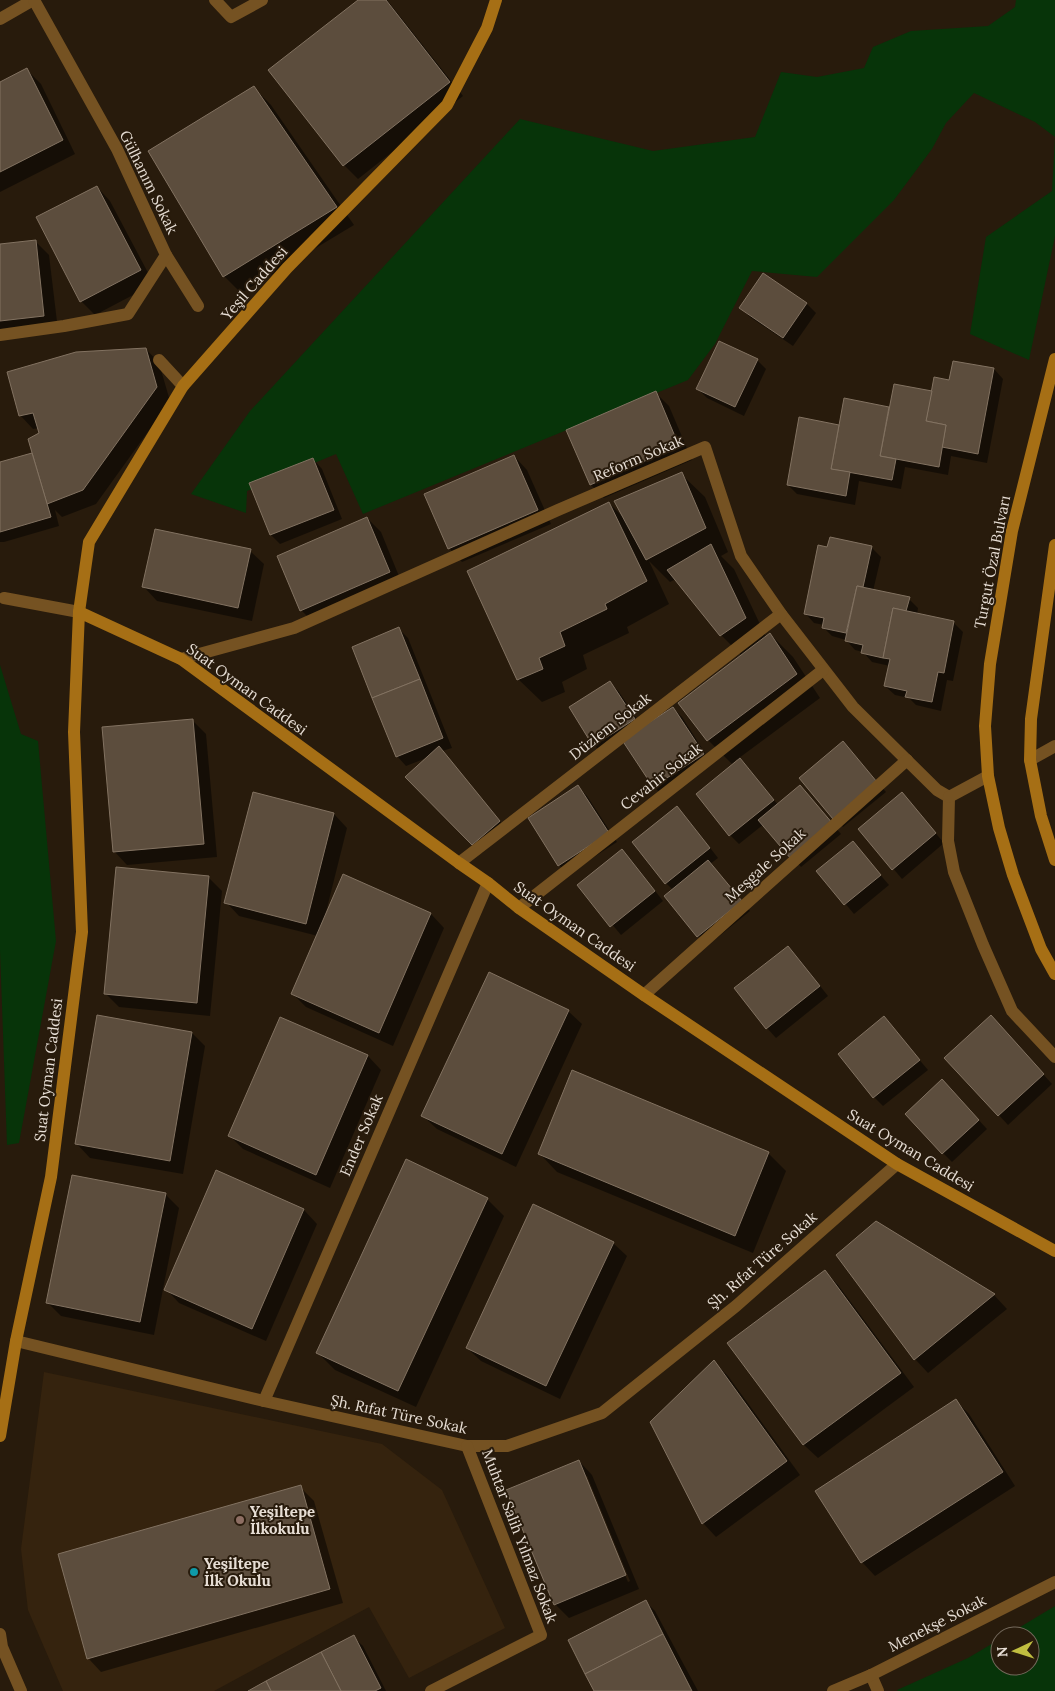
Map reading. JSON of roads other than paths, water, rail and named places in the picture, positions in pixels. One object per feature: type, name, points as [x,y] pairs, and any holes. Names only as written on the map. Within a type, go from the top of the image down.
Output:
[{"type":"street","points":[[0,20],[33,0]]},
{"type":"street","name":"Gülhanım Sokak","points":[[0,335],[128,314],[166,255],[118,149],[33,0]]},
{"type":"street","points":[[216,0],[231,17],[262,0]]},
{"type":"street","name":"Yeşil Caddesi","points":[[79,612],[89,542],[183,386],[288,268],[446,105],[487,28],[496,0]]},
{"type":"street","points":[[166,255],[198,306]]},
{"type":"street","name":"Turgut Özal Bulvarı","points":[[1055,358],[1012,531],[1000,593],[990,664],[985,726],[988,776],[999,828],[1013,875],[1041,949],[1055,974]]},
{"type":"street","points":[[159,360],[183,386]]},
{"type":"street","name":"Reform Sokak","points":[[181,659],[294,628],[540,518],[705,447],[741,556],[823,670],[853,707],[937,790],[949,797]]},
{"type":"street","points":[[1055,545],[1031,718],[1030,760],[1041,816],[1055,860]]},
{"type":"street","points":[[4,598],[79,612]]},
{"type":"street","name":"Suat Oyman Caddesi","points":[[0,1436],[16,1341],[51,1177],[82,932],[74,732],[79,612],[181,659],[488,883],[519,908],[644,995],[897,1164],[1055,1250]]},
{"type":"street","name":"Düzlem Sokak","points":[[459,863],[782,614]]},
{"type":"street","name":"Cevahir Sokak","points":[[519,908],[823,670]]},
{"type":"street","points":[[1030,760],[1055,746]]},
{"type":"street","name":"Meşgale Sokak","points":[[644,995],[907,760]]},
{"type":"street","points":[[988,776],[949,797],[948,842],[954,872],[1012,1011],[1055,1057]]},
{"type":"street","name":"Ender Sokak","points":[[264,1401],[488,883]]},
{"type":"street","name":"Şh. Rıfat Türe Sokak","points":[[16,1341],[264,1401],[467,1446],[507,1446],[602,1413],[736,1306],[897,1164]]},
{"type":"street","name":"Muhtar Salih Yılmaz Sokak","points":[[431,1691],[541,1635],[467,1446]]},
{"type":"street","name":"Menekşe Sokak","points":[[833,1691],[871,1675],[1055,1582]]},
{"type":"street","points":[[0,1634],[2,1647],[21,1691]]},
{"type":"street","points":[[871,1675],[878,1691]]},
{"type":"place","name":"Yeşiltepe İlkokulu","points":[[240,1520]]},
{"type":"place","name":"Yeşiltepe İlk Okulu","points":[[194,1572]]}]
